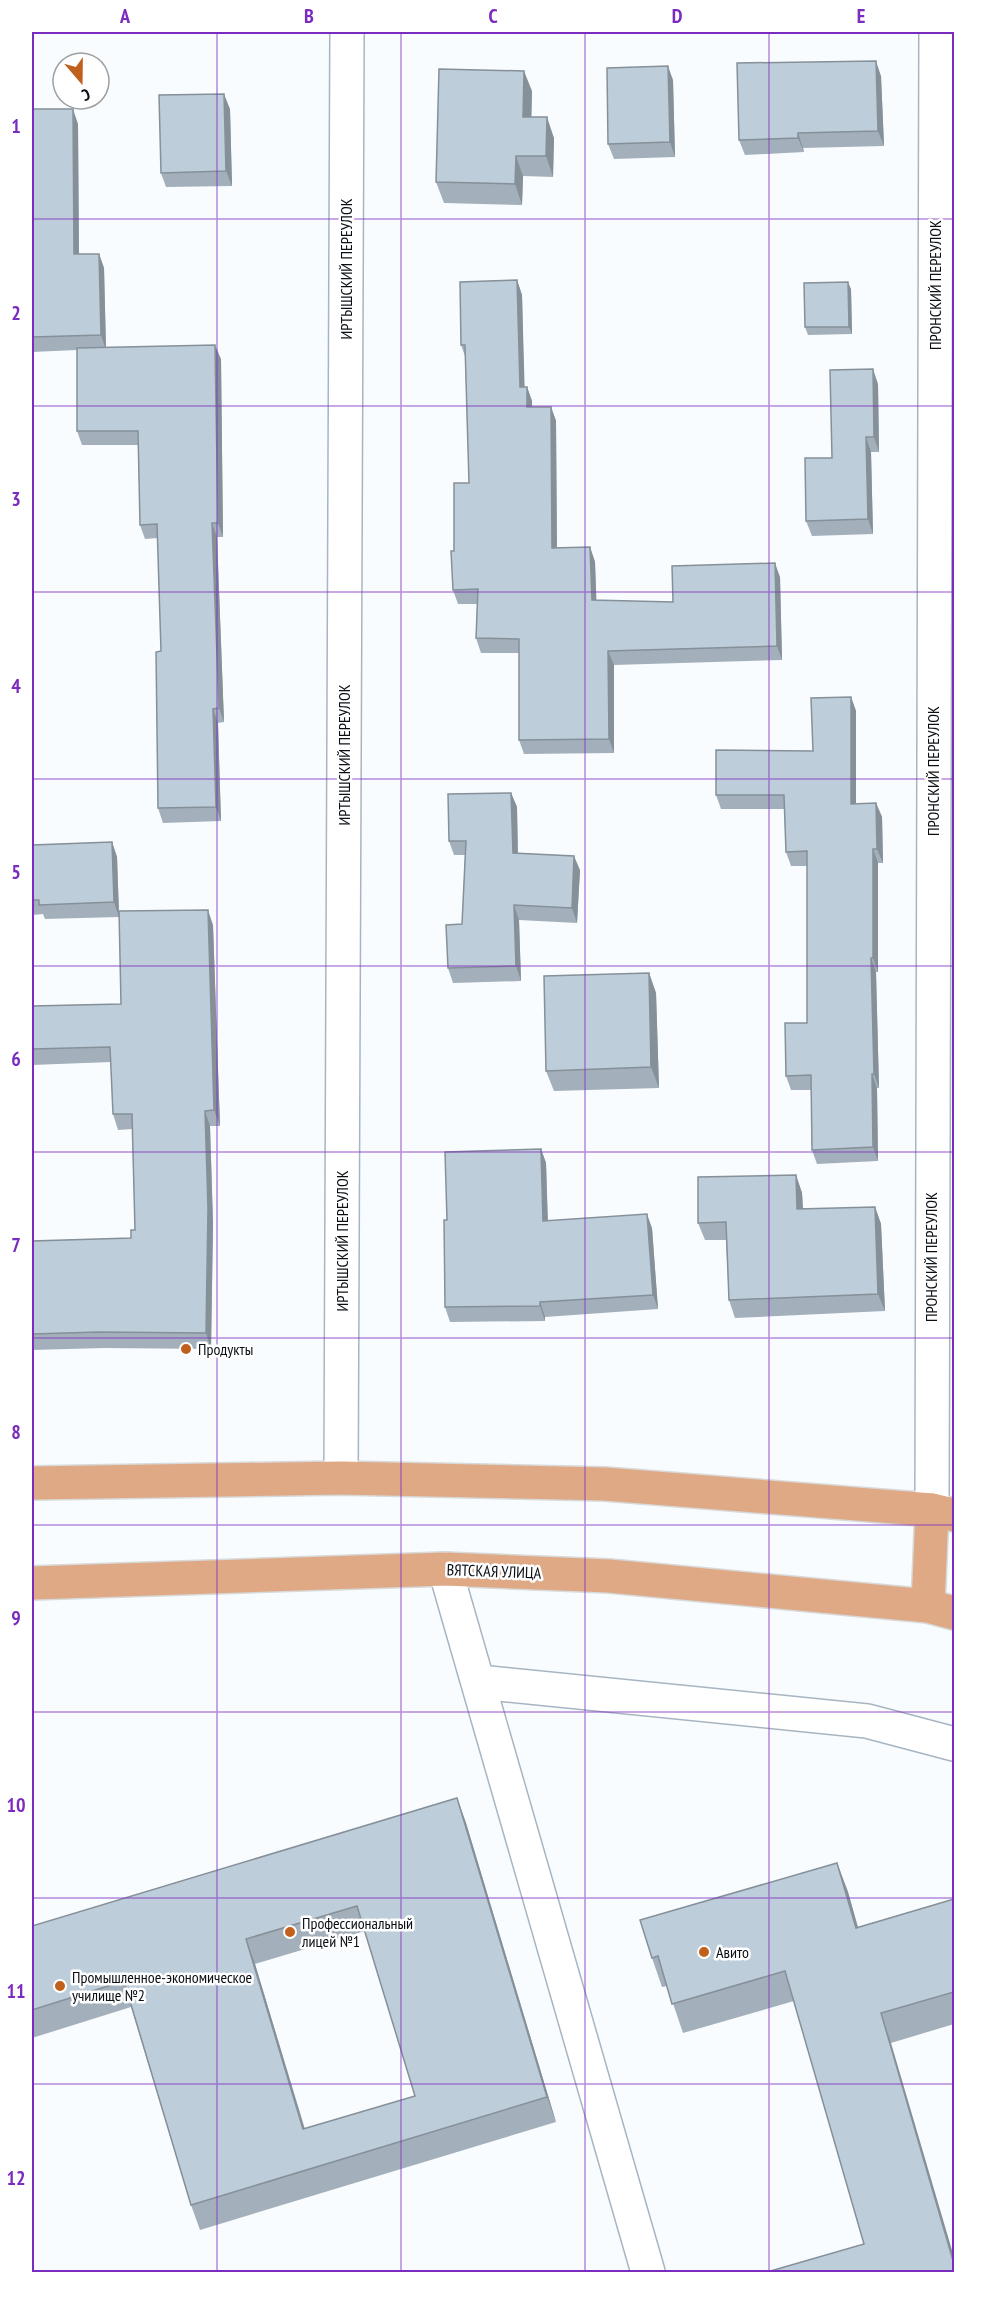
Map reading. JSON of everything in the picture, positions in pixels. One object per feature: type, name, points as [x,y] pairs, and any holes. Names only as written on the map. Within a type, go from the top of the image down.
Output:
[{"type":"main road","points":[[32,1483],[341,1478],[604,1484],[943,1512],[941,1609]]},
{"type":"main road","name":"ВЯТСКАЯ УЛИЦА","points":[[32,1583],[445,1569],[609,1576],[941,1609]]},
{"type":"street","name":"ИРТЫШСКИЙ ПЕРЕУЛОК","points":[[341,1478],[347,32]]},
{"type":"street","name":"ПРОНСКИЙ ПЕРЕУЛОК","points":[[936,32],[943,1512]]},
{"type":"street","points":[[445,1569],[648,2272]]},
{"type":"street","points":[[479,1682],[867,1720],[954,1744]]},
{"type":"building","points":[[876,61],[878,131],[798,133],[798,138],[739,140],[737,63]]},
{"type":"building","points":[[668,66],[670,142],[608,144],[607,68]]},
{"type":"building","points":[[439,69],[524,71],[523,117],[547,117],[546,156],[516,156],[515,184],[436,182]]},
{"type":"building","points":[[224,94],[226,171],[161,173],[159,95]]},
{"type":"building","points":[[32,109],[73,111],[74,254],[99,254],[101,335],[32,337]]},
{"type":"building","points":[[517,280],[520,387],[527,387],[527,407],[551,407],[552,548],[590,547],[592,600],[673,602],[672,566],[775,563],[777,646],[608,651],[609,739],[519,740],[519,639],[476,638],[478,589],[453,590],[451,551],[454,551],[454,483],[469,483],[465,345],[461,345],[460,282]]},
{"type":"building","points":[[848,282],[849,327],[805,327],[804,283]]},
{"type":"building","points":[[215,345],[218,523],[212,523],[219,708],[213,709],[216,807],[158,808],[156,652],[161,651],[157,524],[140,525],[138,431],[77,431],[77,348]]},
{"type":"building","points":[[873,369],[874,437],[866,437],[868,519],[806,521],[805,458],[832,458],[830,370]]},
{"type":"building","points":[[851,697],[851,804],[876,803],[877,849],[873,849],[873,958],[871,958],[873,1147],[812,1150],[811,1075],[786,1076],[785,1023],[807,1023],[807,851],[786,852],[784,795],[716,795],[716,750],[813,751],[811,698]]},
{"type":"building","points":[[511,793],[513,853],[574,856],[572,908],[514,905],[516,966],[448,968],[446,925],[462,924],[466,841],[449,841],[448,794]]},
{"type":"building","points":[[112,842],[114,902],[39,905],[39,900],[32,900],[32,845]]},
{"type":"building","points":[[208,910],[214,1110],[205,1111],[208,1208],[206,1333],[32,1334],[32,1241],[131,1238],[131,1230],[135,1230],[132,1114],[113,1114],[110,1047],[32,1049],[32,1006],[121,1004],[119,911]]},
{"type":"building","points":[[649,973],[651,1067],[546,1071],[544,976]]},
{"type":"building","points":[[541,1149],[543,1221],[647,1214],[653,1295],[540,1302],[540,1306],[445,1307],[444,1220],[447,1220],[445,1152]]},
{"type":"building","points":[[796,1175],[797,1209],[875,1207],[878,1294],[729,1300],[726,1222],[698,1223],[698,1177]]},
{"type":"building","points":[[457,1798],[547,2097],[191,2205],[124,1981],[32,2010],[32,1926]],"holes":[[[357,1906],[415,2096],[303,2129],[246,1939]]]},
{"type":"building","points":[[837,1863],[856,1928],[954,1899],[954,1992],[881,2013],[954,2264],[954,2272],[767,2272],[864,2244],[785,1971],[672,2004],[658,1956],[652,1958],[640,1920]]},
{"type":"place","name":"Продукты","points":[[186,1349]]},
{"type":"place","name":"Профессиональный лицей №1","points":[[290,1932]]},
{"type":"place","name":"Авито","points":[[704,1952]]},
{"type":"place","name":"Промышленное-экономическое училище №2","points":[[60,1986]]}]
